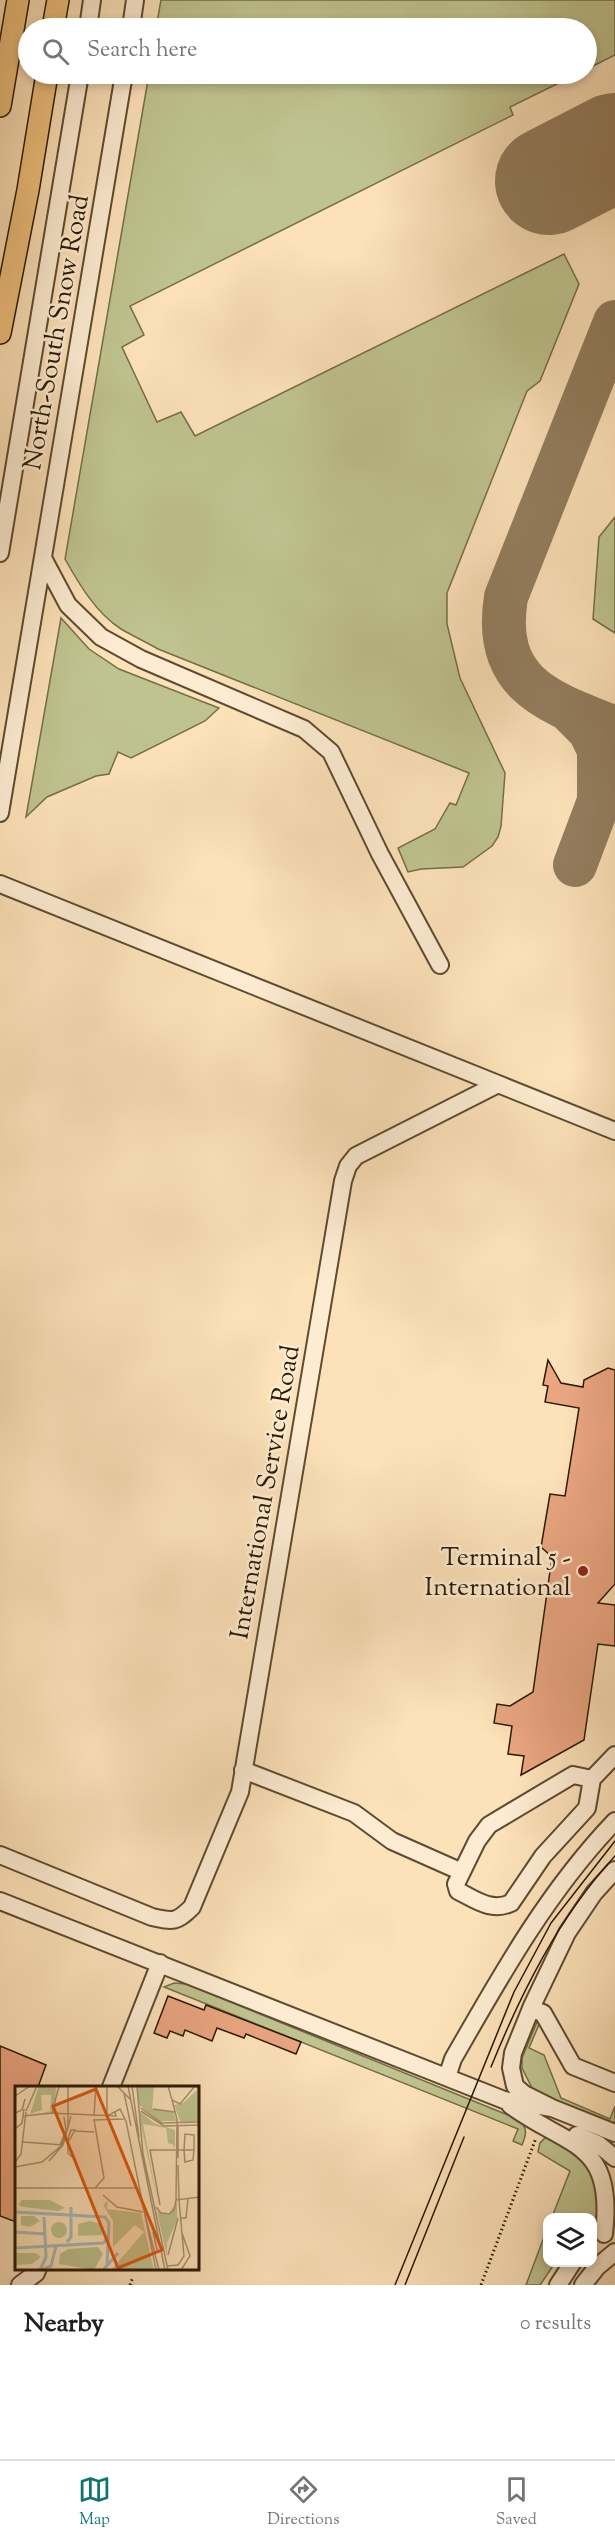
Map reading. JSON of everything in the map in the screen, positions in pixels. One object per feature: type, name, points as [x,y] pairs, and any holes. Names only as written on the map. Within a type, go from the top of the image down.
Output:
[{"type":"main road","points":[[0,106],[18,0]]},
{"type":"main road","points":[[55,18],[58,0]]},
{"type":"main road","points":[[0,333],[28,190],[45,84]]},
{"type":"street","points":[[89,18],[92,0]]},
{"type":"street","points":[[132,18],[135,0]]},
{"type":"street","points":[[0,552],[78,84]]},
{"type":"street","name":"North-South Snow Road","points":[[0,813],[122,84]]},
{"type":"street","points":[[43,558],[68,605],[100,637],[141,659],[304,729],[331,752],[380,854],[440,965]]},
{"type":"street","points":[[0,884],[615,1131]]},
{"type":"street","name":"International Service Road","points":[[0,1856],[152,1917],[169,1921],[180,1919],[192,1907],[240,1792],[339,1204],[348,1166],[356,1156],[498,1084]]},
{"type":"street","points":[[592,1779],[573,1775],[489,1825],[456,1884],[458,1890],[489,1906],[503,1907],[512,1903],[543,1856],[587,1808],[592,1779],[615,1755]]},
{"type":"street","points":[[243,1770],[354,1813],[392,1841],[462,1872]]},
{"type":"street","points":[[447,2077],[453,2059],[538,1915],[593,1844],[615,1821]]},
{"type":"street","points":[[615,1870],[594,1893],[567,1933],[531,2009],[513,2053],[511,2068],[515,2086],[525,2094],[552,2108],[615,2133]]},
{"type":"street","points":[[0,1901],[504,2100],[552,2108]]},
{"type":"street","points":[[111,2086],[159,1963]]},
{"type":"street","points":[[531,2009],[543,2013],[573,2066],[615,2083]]},
{"type":"street","points":[[504,2100],[519,2112],[598,2144],[615,2158]]},
{"type":"street","points":[[542,2122],[584,2148],[598,2160],[607,2177],[610,2190],[609,2214],[604,2235]]},
{"type":"street","points":[[583,2285],[597,2267],[615,2252]]},
{"type":"street","points":[[558,2285],[570,2267]]},
{"type":"street","points":[[20,2285],[37,2270]]},
{"type":"path","points":[[481,2285],[542,2122]]},
{"type":"path","points":[[130,2285],[133,2277]]},
{"type":"green space","points":[[161,0],[615,0],[615,55],[597,64],[597,18],[158,18]]},
{"type":"green space","points":[[147,84],[557,84],[510,107],[513,115],[130,306],[144,335],[122,347],[157,422],[181,412],[195,436],[564,254],[579,284],[540,381],[527,391],[447,593],[447,624],[460,678],[505,773],[501,826],[492,846],[463,867],[421,869],[408,872],[398,848],[435,829],[450,803],[456,805],[469,773],[158,649],[121,629],[104,615],[82,588],[65,559]]},
{"type":"green space","points":[[615,517],[615,633],[593,619],[599,537]]},
{"type":"green space","points":[[61,618],[89,649],[119,669],[219,708],[205,721],[131,758],[118,752],[109,774],[96,776],[47,797],[26,817]]},
{"type":"green space","points":[[174,1983],[186,1984],[520,2120],[526,2132],[522,2145],[513,2141],[518,2129],[164,1987]]},
{"type":"green space","points":[[541,2020],[529,2048],[544,2055],[561,2098],[610,2119],[615,2106],[615,2127],[533,2090],[522,2068],[522,2058],[537,2022]]},
{"type":"green space","points":[[548,2135],[589,2160],[600,2209],[597,2215],[554,2213],[570,2171],[538,2152],[540,2143]]},
{"type":"green space","points":[[543,2240],[543,2267],[552,2267],[540,2285],[526,2285]]},
{"type":"building","name":"Terminal 5 - International","points":[[548,1360],[561,1383],[583,1387],[584,1380],[608,1368],[615,1370],[615,1584],[598,1603],[615,1605],[615,1646],[598,1644],[584,1740],[521,1775],[524,1756],[508,1754],[512,1726],[494,1723],[497,1704],[510,1706],[533,1692],[552,1557],[541,1547],[550,1494],[565,1496],[579,1408],[545,1402],[548,1386],[543,1385]]},
{"type":"building","points":[[168,1996],[204,2010],[206,2005],[301,2042],[296,2054],[246,2034],[244,2038],[217,2028],[212,2041],[185,2030],[183,2036],[170,2031],[167,2038],[154,2033]]},
{"type":"building","points":[[0,2046],[46,2065],[38,2086],[15,2086],[15,2222],[0,2216]]},
{"type":"taxiway","points":[[615,322],[506,597],[504,626],[508,650],[516,670],[530,685],[547,698],[615,728]]},
{"type":"taxiway","points":[[569,710],[590,731],[599,750],[599,801],[575,865]]},
{"type":"runway","points":[[549,181],[615,147]]},
{"type":"tram line","points":[[395,2285],[514,1992],[551,1923],[615,1841]]},
{"type":"tram line","points":[[491,2067],[529,1983],[559,1930],[576,1904],[615,1856]]},
{"type":"tram line","points":[[405,2285],[464,2137]]},
{"type":"place","name":"Terminal 5 - International","points":[[583,1571]]}]
